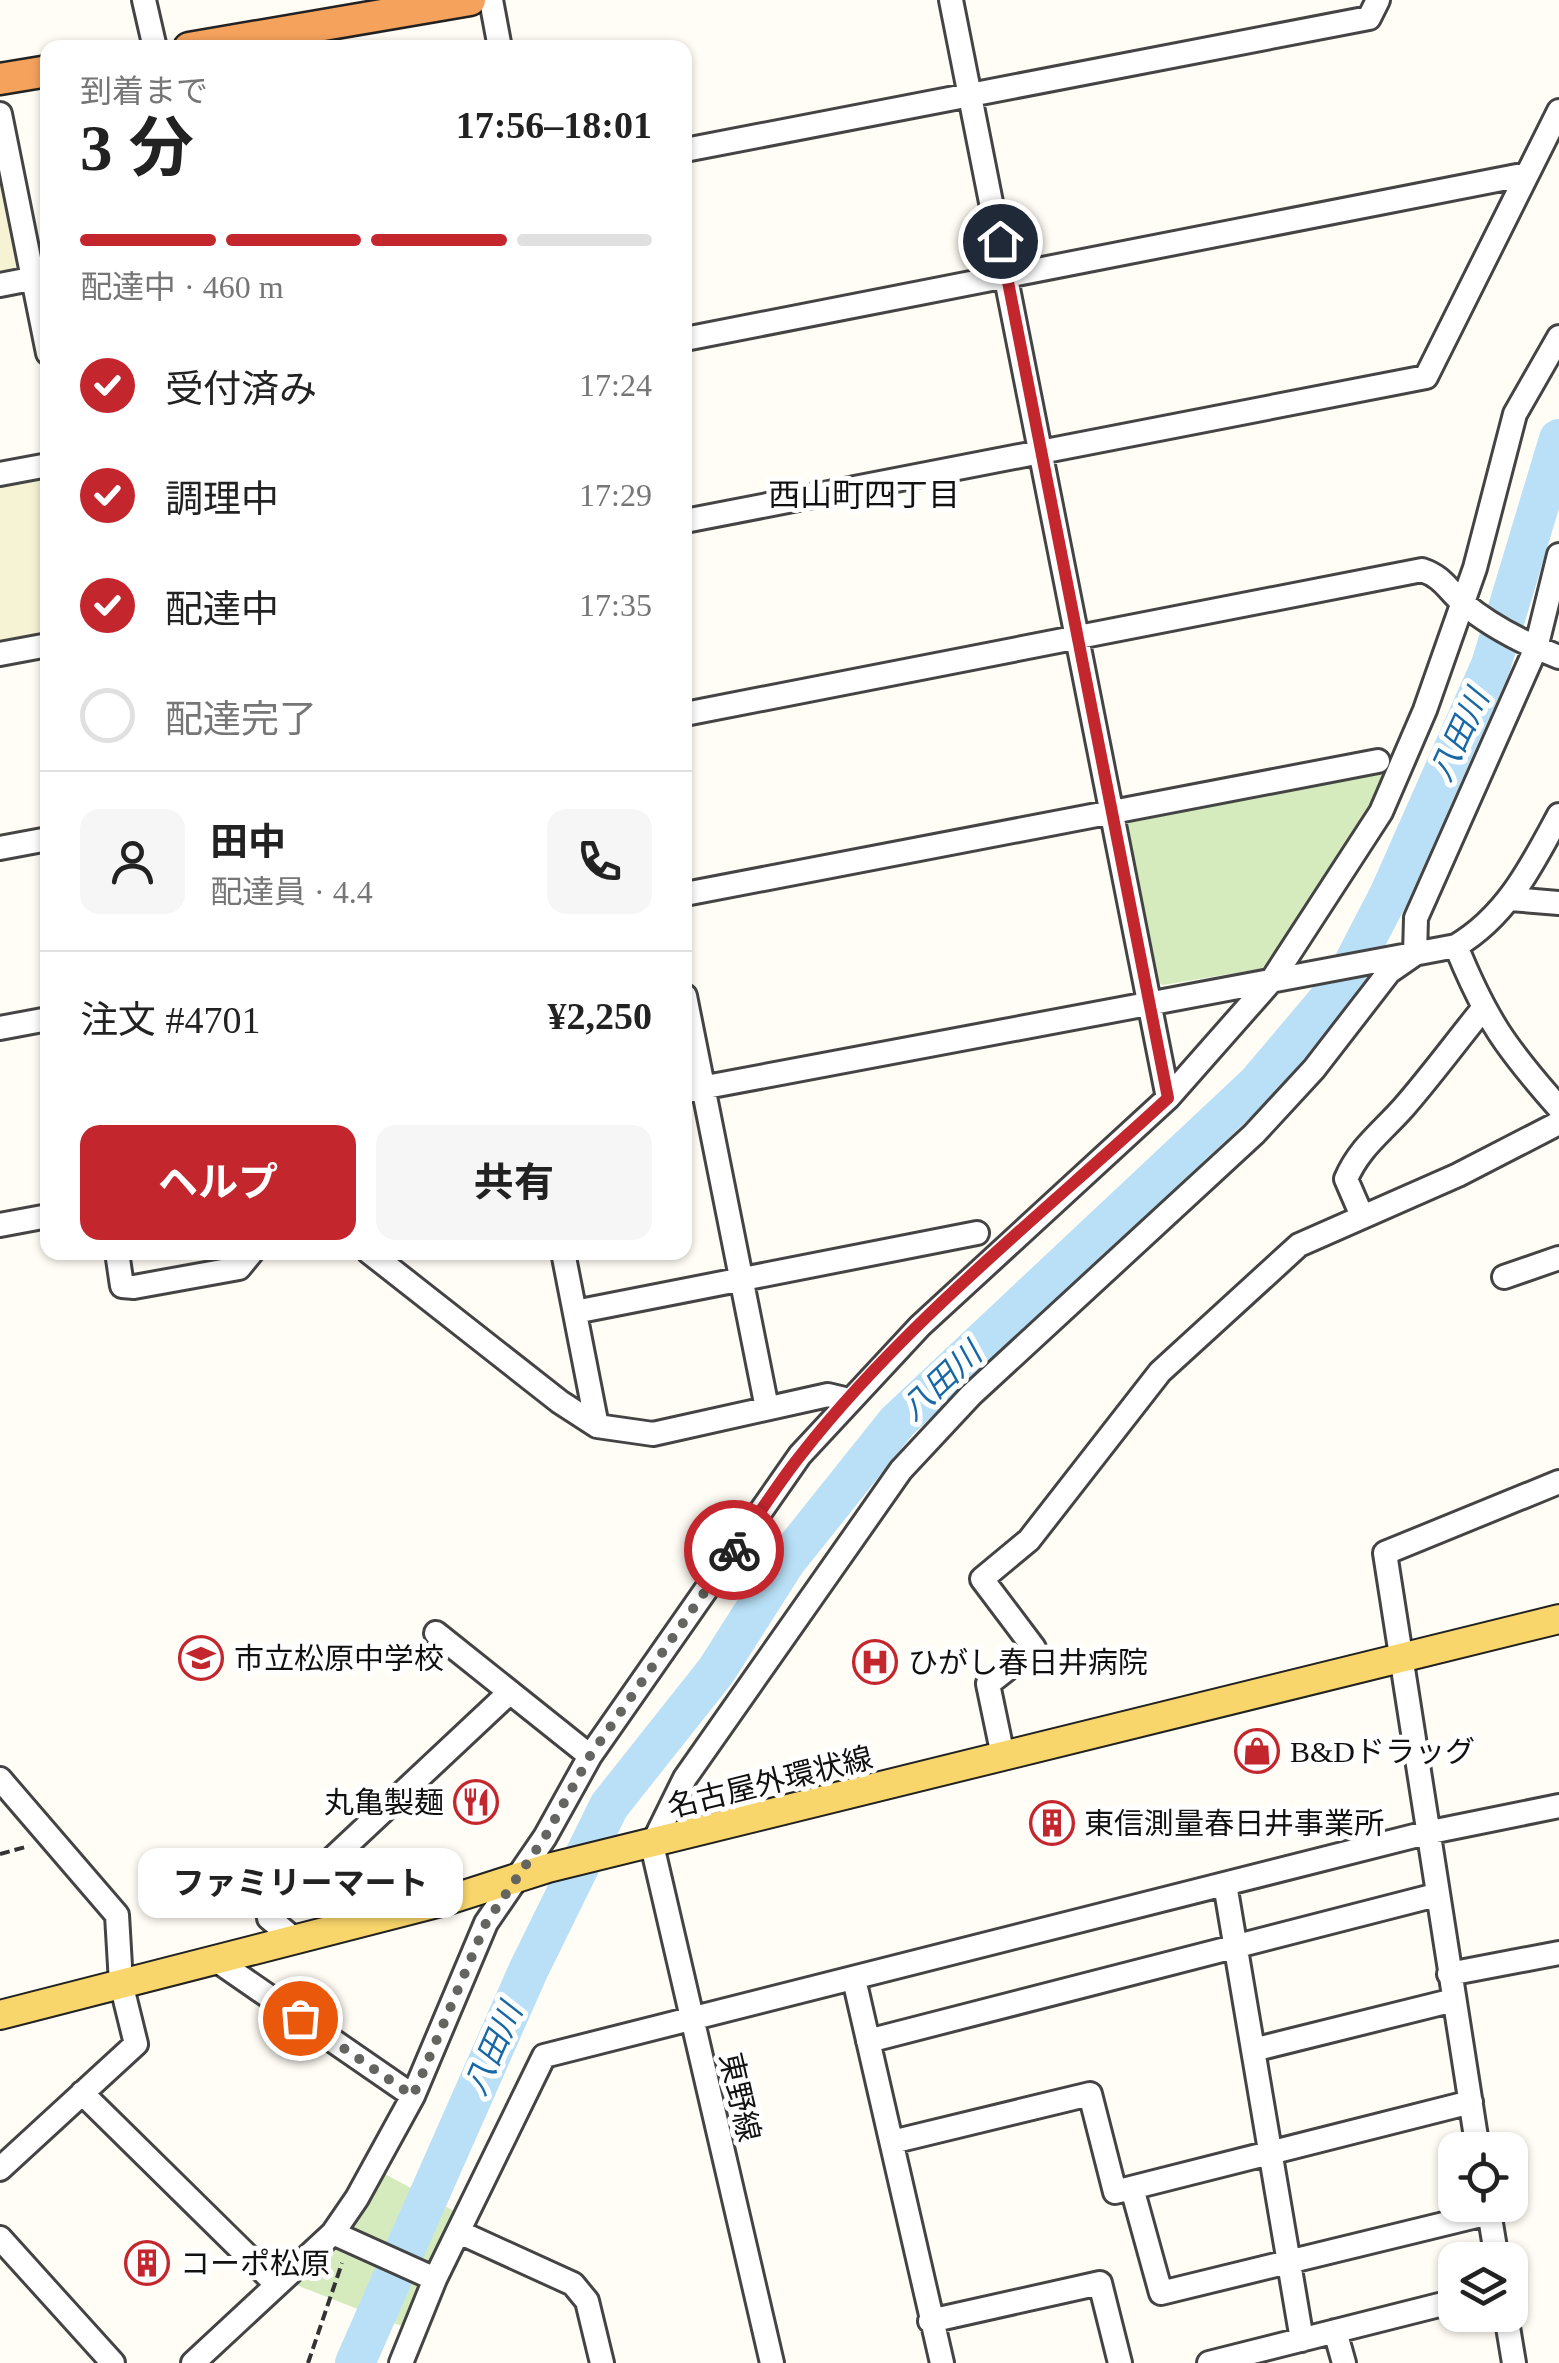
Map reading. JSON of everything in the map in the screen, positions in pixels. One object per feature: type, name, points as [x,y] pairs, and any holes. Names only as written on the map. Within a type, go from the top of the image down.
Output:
[{"type":"highway","points":[[235,40],[465,0]]},
{"type":"highway","points":[[0,80],[40,73]]},
{"type":"main road","name":"名古屋外環状線","points":[[0,2015],[548,1868],[1559,1620]]},
{"type":"street","points":[[144,0],[153,40]]},
{"type":"street","points":[[491,0],[498,40]]},
{"type":"street","points":[[951,0],[1168,1098]]},
{"type":"street","points":[[692,149],[1369,18],[1378,0]]},
{"type":"street","points":[[692,520],[1426,377],[1559,111]]},
{"type":"street","points":[[0,114],[40,277],[0,285]]},
{"type":"street","points":[[692,338],[1527,174]]},
{"type":"street","points":[[193,2363],[333,2233],[413,2096],[486,1923],[590,1756],[800,1455],[920,1326],[1168,1098],[1272,980],[1381,812],[1465,604],[1515,414],[1559,337]]},
{"type":"street","points":[[0,474],[40,466]]},
{"type":"street","points":[[1415,954],[1416,918],[1532,647],[1559,555]]},
{"type":"street","points":[[692,713],[1422,570],[1440,576],[1465,604],[1532,647],[1559,657]]},
{"type":"street","points":[[0,654],[40,646]]},
{"type":"street","points":[[692,893],[1378,761]]},
{"type":"street","points":[[767,1408],[742,1279],[694,1089],[1456,946],[1486,926],[1510,899],[1559,815]]},
{"type":"street","points":[[0,848],[40,840]]},
{"type":"street","points":[[1510,899],[1559,903]]},
{"type":"street","points":[[1456,946],[1482,1010],[1505,1047],[1559,1108]]},
{"type":"street","points":[[641,1848],[685,1778],[902,1470],[971,1395],[1254,1134],[1314,1069],[1389,972],[1415,954]]},
{"type":"street","points":[[1362,1216],[1346,1180],[1351,1167],[1373,1135],[1404,1108],[1482,1010]]},
{"type":"street","points":[[0,1028],[40,1020]]},
{"type":"street","points":[[1004,1756],[988,1684],[1034,1648],[982,1578],[1029,1540],[1160,1372],[1299,1245],[1458,1175],[1559,1123]]},
{"type":"street","points":[[0,1225],[40,1218]]},
{"type":"street","points":[[574,1312],[977,1233]]},
{"type":"street","points":[[1504,1277],[1559,1258]]},
{"type":"street","points":[[117,1260],[122,1286],[134,1287],[239,1268],[246,1260]]},
{"type":"street","points":[[379,1260],[560,1402],[597,1426],[653,1434],[828,1395],[850,1400]]},
{"type":"street","points":[[564,1260],[597,1426]]},
{"type":"street","points":[[1475,2132],[1385,1553],[1559,1482]]},
{"type":"street","points":[[436,1633],[590,1756]]},
{"type":"street","points":[[294,1939],[269,1918],[510,1692]]},
{"type":"street","points":[[0,1779],[117,1915],[121,1984],[136,2044],[0,2169]]},
{"type":"street","points":[[401,2363],[430,2278],[459,2232],[544,2056],[1426,1833],[1559,1806]]},
{"type":"street","name":"東野線","points":[[641,1848],[691,2019],[772,2363]]},
{"type":"street","points":[[1224,1884],[1302,2340]]},
{"type":"street","points":[[868,2041],[1436,1895]]},
{"type":"street","points":[[1449,1974],[1559,1954]]},
{"type":"street","points":[[216,1960],[413,2096]]},
{"type":"street","points":[[854,1979],[942,2363]]},
{"type":"street","points":[[1253,2050],[1454,2000]]},
{"type":"street","points":[[82,2093],[275,2283]]},
{"type":"street","points":[[892,2142],[1090,2094],[1114,2192],[1470,2102]]},
{"type":"street","points":[[1132,2188],[1160,2293],[1439,2222]]},
{"type":"street","points":[[459,2232],[573,2284],[587,2301],[602,2363]]},
{"type":"street","points":[[333,2233],[430,2278]]},
{"type":"street","points":[[0,2238],[113,2363]]},
{"type":"street","points":[[930,2322],[1100,2283],[1120,2363]]},
{"type":"street","points":[[1208,2363],[1438,2305]]},
{"type":"street","points":[[1336,2332],[1344,2363]]},
{"type":"street","points":[[1509,2332],[1514,2363]]},
{"type":"path","points":[[308,2363],[344,2259],[333,2233]]},
{"type":"shaded area","points":[[0,114],[33,278],[0,285]]},
{"type":"shaded area","points":[[40,466],[40,646],[0,654],[0,474]]},
{"type":"green space","points":[[1395,762],[1354,843],[1266,968],[1163,985],[1154,980],[1122,815]]},
{"type":"green space","points":[[381,2172],[456,2212],[404,2327],[291,2283]]},
{"type":"waterway","name":"八田川","points":[[355,2363],[528,1971],[609,1806],[716,1671],[786,1561],[897,1422],[1258,1083],[1345,980],[1389,895],[1491,665],[1559,439]]},
{"type":"way so far","points":[[300,2018],[413,2096],[486,1923],[545,1837],[590,1756],[734,1550]]},
{"type":"place","name":"市立松原中学校","points":[[201,1658]]},
{"type":"place","name":"ひがし春日井病院","points":[[875,1662]]},
{"type":"place","name":"B&Dドラッグ","points":[[1257,1751]]},
{"type":"place","name":"丸亀製麺","points":[[476,1802]]},
{"type":"place","name":"東信測量春日井事業所","points":[[1052,1823]]},
{"type":"place","name":"ファミリーマート","points":[[300,2018]]},
{"type":"place","name":"コーポ松原","points":[[147,2263]]},
{"type":"district","name":"西山町四丁目","points":[[864,495]]},
{"type":"route","points":[[734,1550],[800,1455],[920,1326],[1168,1098],[1000,241]]}]
